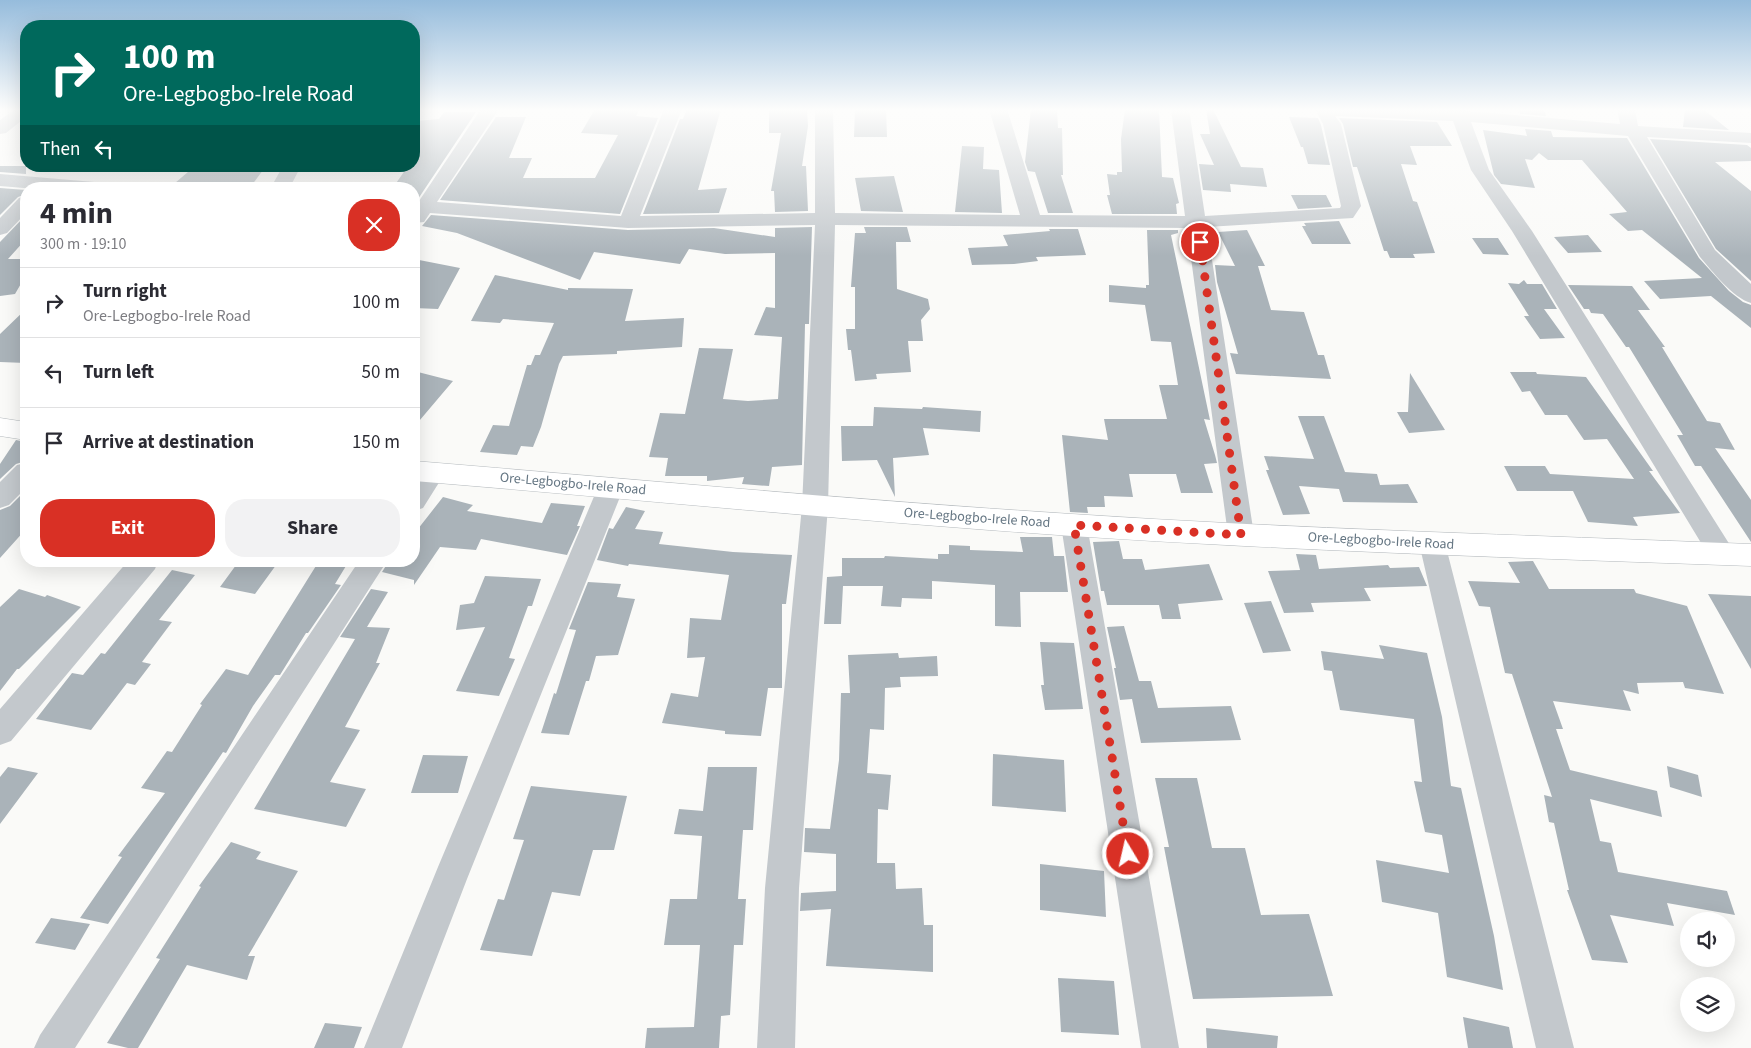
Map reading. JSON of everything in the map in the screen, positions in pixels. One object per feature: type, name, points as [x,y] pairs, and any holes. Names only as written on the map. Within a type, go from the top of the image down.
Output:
[{"type":"main road","points":[[0,427],[20,430]]},
{"type":"main road","name":"Ore-Legbogbo-Irele Road","points":[[423,472],[815,506],[1074,525],[1432,544],[1751,555]]},
{"type":"street","points":[[420,206],[455,158]]},
{"type":"street","points":[[628,222],[654,158]]},
{"type":"street","points":[[776,1048],[782,888],[815,506],[825,219],[824,158]]},
{"type":"street","points":[[1013,158],[1032,221]]},
{"type":"street","points":[[1187,158],[1241,535]]},
{"type":"street","points":[[420,206],[628,222],[825,219],[1197,222],[1346,214],[1351,206],[1340,158]]},
{"type":"street","points":[[1475,158],[1480,170],[1522,231],[1722,553]]},
{"type":"street","points":[[1649,158],[1708,253],[1720,268],[1751,296]]},
{"type":"street","points":[[46,182],[55,172]]},
{"type":"street","points":[[0,180],[20,183]]},
{"type":"street","points":[[0,229],[20,208]]},
{"type":"street","points":[[0,498],[20,478]]},
{"type":"street","points":[[383,1048],[450,879],[611,487]]},
{"type":"street","points":[[1074,525],[1160,1048]]},
{"type":"street","points":[[1432,544],[1555,1048]]},
{"type":"street","points":[[0,731],[140,567]]},
{"type":"street","points":[[53,1048],[370,567]]},
{"type":"building","points":[[420,158],[445,158],[420,196],[420,182],[397,182],[404,172],[420,172]]},
{"type":"building","points":[[468,158],[532,158],[523,178],[595,178],[606,158],[642,158],[620,214],[440,200]]},
{"type":"building","points":[[665,158],[707,158],[698,190],[727,188],[719,213],[643,214]]},
{"type":"building","points":[[777,158],[803,158],[802,166],[806,166],[808,211],[775,212],[774,191],[771,191]]},
{"type":"building","points":[[961,158],[984,158],[983,169],[999,170],[1002,213],[955,212]]},
{"type":"building","points":[[1025,158],[1063,158],[1063,175],[1061,175],[1073,213],[1048,213],[1035,172],[1028,171]]},
{"type":"building","points":[[1122,158],[1161,158],[1162,177],[1173,178],[1179,203],[1176,204],[1177,214],[1112,214],[1107,195],[1110,195],[1107,174],[1117,175],[1117,172],[1122,172]]},
{"type":"building","points":[[1211,158],[1237,158],[1241,167],[1263,168],[1267,187],[1230,184],[1231,192],[1203,190],[1199,164],[1214,165]]},
{"type":"building","points":[[1306,158],[1328,158],[1330,165],[1308,164]]},
{"type":"building","points":[[1351,158],[1414,158],[1417,165],[1401,164],[1413,201],[1417,202],[1435,253],[1413,254],[1415,258],[1390,258],[1387,251],[1384,251],[1357,167],[1353,167]]},
{"type":"building","points":[[1490,158],[1534,158],[1532,160],[1525,159],[1535,188],[1501,184],[1494,175]]},
{"type":"building","points":[[1545,158],[1639,158],[1699,258],[1729,291],[1743,302],[1751,305],[1751,328],[1711,296],[1660,299],[1644,281],[1702,278],[1642,230],[1628,231],[1609,214],[1627,212],[1582,160],[1548,160]]},
{"type":"building","points":[[1661,158],[1751,158],[1751,161],[1715,162],[1751,191],[1751,281],[1716,249]]},
{"type":"building","points":[[0,166],[20,166],[20,172],[26,172],[26,174],[0,172]]},
{"type":"building","points":[[188,172],[262,172],[254,182],[176,182]]},
{"type":"building","points":[[894,176],[903,212],[861,211],[855,178]]},
{"type":"building","points":[[0,188],[20,190],[20,196],[0,215]]},
{"type":"building","points":[[1291,195],[1326,195],[1332,207],[1298,209]]},
{"type":"building","points":[[431,215],[628,230],[714,228],[775,237],[775,228],[812,227],[809,324],[805,324],[802,465],[772,467],[769,486],[742,484],[744,477],[707,481],[707,476],[665,476],[668,458],[649,457],[660,413],[685,414],[699,348],[733,349],[723,399],[748,401],[778,399],[782,337],[754,335],[766,307],[775,308],[775,253],[725,254],[689,249],[680,264],[594,252],[580,280],[457,233],[422,226]]},
{"type":"building","points":[[20,221],[20,246],[8,259],[20,259],[20,285],[15,294],[0,296],[0,242]]},
{"type":"building","points":[[1339,221],[1351,244],[1312,244],[1302,226],[1306,226],[1304,223]]},
{"type":"building","points":[[864,227],[907,227],[911,242],[896,242],[897,289],[928,299],[930,309],[921,320],[923,341],[908,341],[911,372],[876,374],[877,379],[855,381],[851,350],[848,350],[846,329],[855,329],[855,287],[851,287],[855,233],[866,233]]},
{"type":"building","points":[[1049,229],[1078,229],[1086,255],[1036,257],[1038,261],[1014,264],[972,265],[968,248],[1008,246],[1003,235],[1050,231]]},
{"type":"building","points":[[1147,230],[1178,230],[1178,233],[1171,235],[1210,420],[1204,419],[1217,463],[1204,464],[1213,493],[1181,493],[1176,474],[1129,474],[1133,497],[1104,496],[1105,507],[1087,507],[1088,513],[1070,512],[1062,435],[1108,440],[1104,419],[1167,419],[1159,385],[1178,385],[1171,342],[1151,341],[1145,305],[1109,302],[1109,285],[1146,288],[1146,285],[1149,285]]},
{"type":"building","points":[[1247,230],[1265,266],[1258,266],[1271,310],[1304,312],[1318,355],[1324,355],[1331,379],[1236,374],[1230,353],[1238,354],[1217,282],[1215,265],[1235,266],[1218,232]]},
{"type":"building","points":[[1588,235],[1602,252],[1568,253],[1554,237]]},
{"type":"building","points":[[1472,238],[1498,238],[1509,255],[1483,254]]},
{"type":"building","points":[[420,260],[460,268],[438,309],[420,308]]},
{"type":"building","points":[[495,275],[568,290],[568,288],[633,289],[625,321],[684,318],[682,347],[617,351],[617,354],[563,356],[533,447],[521,446],[517,455],[480,452],[493,425],[509,426],[527,365],[531,365],[535,355],[540,355],[554,323],[503,319],[500,323],[471,321]]},
{"type":"building","points":[[1524,280],[1527,284],[1542,284],[1557,309],[1544,309],[1565,338],[1540,339],[1524,316],[1529,316],[1508,283],[1519,284]]},
{"type":"building","points":[[1568,285],[1632,286],[1650,310],[1638,310],[1665,347],[1662,347],[1707,421],[1720,423],[1735,450],[1715,448],[1751,500],[1751,542],[1701,466],[1695,466],[1677,435],[1683,435],[1629,347],[1626,347],[1603,314],[1591,313],[1589,309],[1584,309]]},
{"type":"building","points":[[20,315],[20,363],[0,362],[0,334]]},
{"type":"building","points":[[1510,372],[1536,372],[1537,374],[1586,377],[1653,471],[1649,471],[1680,513],[1633,517],[1638,526],[1588,522],[1573,491],[1517,491],[1504,466],[1545,466],[1550,474],[1634,479],[1607,439],[1584,440],[1567,415],[1545,415],[1530,391],[1522,392]]},
{"type":"building","points":[[420,373],[453,381],[420,420]]},
{"type":"building","points":[[1410,373],[1445,430],[1409,433],[1397,412],[1408,412]]},
{"type":"building","points":[[874,407],[922,409],[923,407],[981,411],[980,432],[923,428],[929,455],[893,458],[895,497],[877,460],[842,461],[841,426],[873,426]]},
{"type":"building","points":[[1298,416],[1324,416],[1345,472],[1377,474],[1380,485],[1408,484],[1418,503],[1343,502],[1339,489],[1299,486],[1310,514],[1283,515],[1266,470],[1269,470],[1264,456],[1314,459]]},
{"type":"building","points":[[16,440],[20,441],[20,463],[16,464],[0,479],[0,464]]},
{"type":"building","points":[[20,496],[20,536],[0,558],[0,510],[10,506]]},
{"type":"building","points":[[443,497],[473,505],[467,511],[542,523],[551,503],[585,506],[577,526],[580,526],[567,555],[481,539],[476,550],[440,547],[414,585],[414,580],[382,572],[385,567],[420,567],[420,526]]},
{"type":"building","points":[[626,507],[645,511],[635,529],[663,532],[659,544],[733,552],[792,555],[786,604],[782,604],[782,688],[768,688],[761,736],[725,734],[725,731],[662,723],[671,693],[698,697],[705,657],[687,658],[690,618],[721,620],[729,575],[629,564],[628,566],[597,560],[609,528],[613,529]]},
{"type":"building","points":[[1020,537],[1052,537],[1054,556],[1064,556],[1068,592],[1020,592],[1021,627],[995,626],[995,585],[932,581],[932,599],[902,598],[901,607],[881,606],[883,586],[843,586],[841,624],[824,624],[827,577],[842,576],[842,558],[884,558],[885,556],[938,559],[938,554],[949,554],[949,545],[970,546],[970,550],[1023,552]]},
{"type":"building","points":[[1119,541],[1123,559],[1142,559],[1145,570],[1209,564],[1223,600],[1178,604],[1181,619],[1162,619],[1159,605],[1107,605],[1104,591],[1101,591],[1093,542]]},
{"type":"building","points":[[1296,554],[1316,555],[1319,569],[1388,565],[1390,568],[1419,567],[1427,586],[1364,588],[1371,601],[1311,603],[1314,612],[1284,613],[1268,571],[1300,570]]},
{"type":"building","points":[[1533,561],[1549,589],[1634,589],[1636,593],[1687,606],[1724,694],[1685,688],[1683,682],[1637,683],[1639,694],[1623,690],[1631,711],[1553,701],[1563,729],[1556,729],[1570,770],[1657,791],[1662,817],[1590,799],[1600,841],[1611,843],[1618,872],[1727,891],[1734,912],[1718,912],[1667,903],[1674,926],[1610,915],[1628,963],[1592,960],[1567,890],[1569,890],[1554,823],[1549,822],[1544,795],[1552,797],[1512,674],[1505,673],[1490,607],[1479,606],[1468,581],[1520,583],[1508,562]]},
{"type":"building","points":[[235,567],[275,567],[255,594],[220,587]]},
{"type":"building","points":[[315,567],[345,567],[335,584],[341,585],[308,633],[306,633],[280,675],[275,675],[253,706],[226,753],[223,752],[108,924],[80,918],[122,857],[118,856],[165,793],[141,788],[167,751],[172,752],[202,705],[200,704],[226,669],[248,675]]},
{"type":"building","points":[[172,570],[195,575],[159,620],[172,622],[142,662],[151,664],[135,685],[127,683],[91,730],[36,719],[72,673],[83,675],[101,653],[105,654]]},
{"type":"building","points":[[485,576],[541,579],[532,606],[528,606],[509,658],[515,659],[499,696],[456,691],[485,627],[456,630],[460,605],[474,603]]},
{"type":"building","points":[[588,582],[621,584],[617,597],[635,599],[618,655],[596,656],[569,735],[541,733],[554,693],[556,694],[576,630],[569,629]]},
{"type":"building","points":[[19,589],[45,597],[47,595],[81,607],[17,669],[0,691],[0,607]]},
{"type":"building","points":[[371,589],[388,592],[367,627],[390,628],[376,663],[380,663],[345,727],[360,730],[330,782],[366,789],[346,827],[254,809],[355,639],[340,637]]},
{"type":"building","points":[[1708,594],[1751,596],[1751,669]]},
{"type":"building","points":[[1271,601],[1291,651],[1263,653],[1244,603]]},
{"type":"building","points":[[1124,626],[1139,681],[1151,681],[1158,708],[1231,706],[1241,740],[1141,743],[1132,699],[1120,700],[1114,668],[1116,668],[1107,627]]},
{"type":"building","points":[[1040,642],[1074,643],[1083,709],[1045,710],[1041,685],[1044,685]]},
{"type":"building","points":[[1379,645],[1427,653],[1442,717],[1451,786],[1461,788],[1494,936],[1503,990],[1447,977],[1438,913],[1382,902],[1376,860],[1449,873],[1442,835],[1425,832],[1414,781],[1422,782],[1414,719],[1340,710],[1332,671],[1324,670],[1321,651],[1384,659]]},
{"type":"building","points":[[898,653],[899,658],[937,656],[938,676],[900,677],[901,687],[885,688],[884,730],[870,729],[867,773],[891,775],[888,810],[878,809],[877,863],[895,863],[896,889],[922,888],[924,925],[933,925],[933,972],[826,966],[831,909],[800,911],[801,893],[836,891],[836,854],[804,852],[805,828],[830,829],[839,760],[841,693],[850,693],[848,655]]},
{"type":"building","points":[[993,754],[1064,760],[1066,812],[992,806]]},
{"type":"building","points":[[423,755],[468,756],[458,793],[411,793]]},
{"type":"building","points":[[1667,766],[1698,775],[1702,797],[1670,787]]},
{"type":"building","points":[[8,767],[38,773],[0,824],[0,777]]},
{"type":"building","points":[[708,767],[757,767],[753,830],[743,830],[738,899],[746,899],[743,945],[734,945],[730,1015],[721,1016],[719,1048],[645,1048],[647,1028],[694,1027],[700,945],[664,945],[670,899],[697,899],[702,836],[674,834],[679,809],[703,811]]},
{"type":"building","points":[[1155,778],[1197,778],[1212,848],[1245,848],[1261,915],[1309,914],[1333,996],[1193,999],[1164,847],[1169,847]]},
{"type":"building","points":[[531,786],[627,796],[614,850],[593,850],[580,896],[552,892],[532,956],[480,950],[498,899],[504,900],[524,840],[513,839]]},
{"type":"building","points":[[231,842],[261,852],[256,859],[298,871],[248,956],[255,956],[247,980],[187,965],[138,1048],[128,1048],[107,1043],[160,959],[156,958],[201,887],[199,886]]},
{"type":"building","points":[[1040,864],[1104,871],[1106,917],[1040,910]]},
{"type":"building","points":[[51,918],[90,924],[75,950],[35,943]]},
{"type":"building","points":[[1058,978],[1114,981],[1119,1035],[1061,1032]]},
{"type":"building","points":[[1463,1017],[1509,1027],[1513,1048],[1468,1048]]},
{"type":"building","points":[[325,1023],[362,1027],[354,1048],[314,1048]]},
{"type":"building","points":[[1206,1028],[1278,1036],[1277,1048],[1207,1048]]},
{"type":"route","points":[[1128,854],[1074,525],[1241,535],[1200,242]]}]
